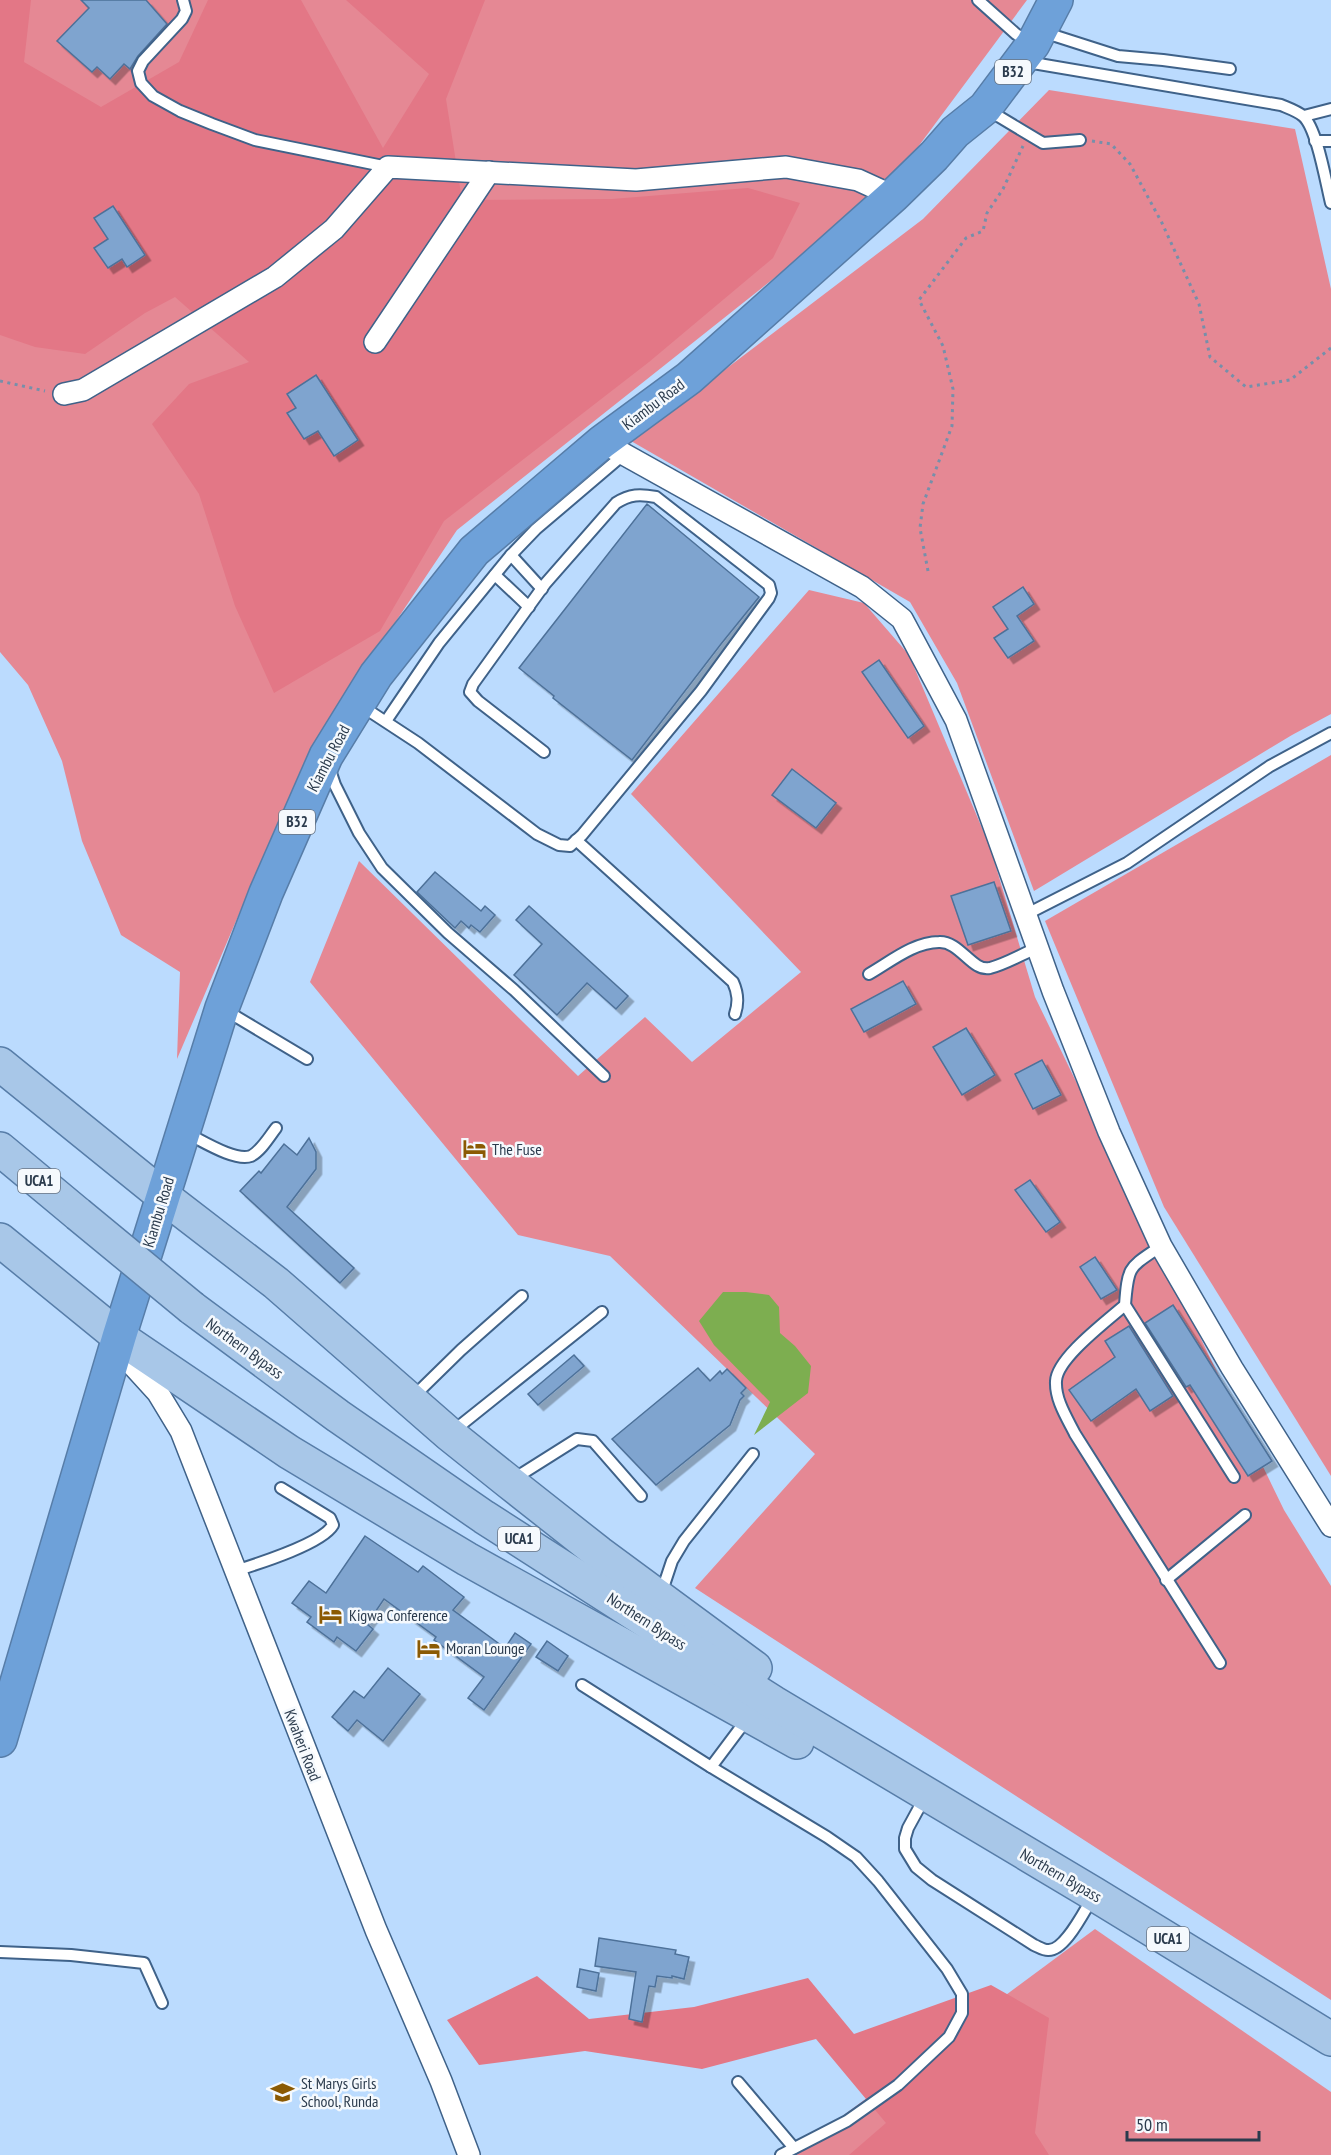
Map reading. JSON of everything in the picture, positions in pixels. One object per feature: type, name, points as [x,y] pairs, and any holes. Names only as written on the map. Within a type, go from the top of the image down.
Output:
[{"type":"highway","name":"Kiambu Road","points":[[0,1740],[117,1342],[222,1008],[266,893],[326,756],[376,675],[474,551],[612,449],[893,195],[934,156],[955,132],[985,108],[1029,34],[1056,0]]},
{"type":"highway","name":"Kiambu Road","points":[[955,132],[970,98],[1000,59],[1029,34]]},
{"type":"main road","points":[[0,1064],[163,1196],[276,1283],[449,1434],[599,1553],[778,1686],[858,1754]]},
{"type":"main road","name":"Northern Bypass","points":[[0,1149],[192,1308],[338,1416],[484,1517],[774,1703],[1331,2039]]},
{"type":"main road","points":[[0,1240],[117,1342],[289,1452],[447,1547],[749,1716],[920,1806],[1004,1841]]},
{"type":"street","points":[[64,394],[83,390],[275,277],[334,229],[388,168],[636,180],[786,167],[858,180],[893,195]]},
{"type":"street","points":[[375,342],[489,172]]},
{"type":"street","points":[[612,449],[862,587],[902,619],[956,720],[1037,948],[1109,1132],[1161,1246],[1232,1368],[1331,1526]]},
{"type":"street","name":"Kwaheri Road","points":[[117,1342],[158,1393],[181,1431],[376,1930],[470,2155]]},
{"type":"lane","points":[[183,0],[186,11],[182,19],[142,61],[138,71],[141,83],[153,96],[191,116],[255,140],[388,168]]},
{"type":"lane","points":[[978,0],[1029,34],[1281,105],[1304,116],[1331,109]]},
{"type":"lane","points":[[1029,34],[1118,56],[1230,69]]},
{"type":"lane","points":[[985,108],[1043,143],[1080,140]]},
{"type":"lane","points":[[1304,116],[1315,141],[1331,203]]},
{"type":"lane","points":[[1315,141],[1331,141]]},
{"type":"lane","points":[[386,721],[440,643],[511,555],[612,449]]},
{"type":"lane","points":[[358,704],[418,743],[537,834],[559,845],[570,846],[701,691],[771,593],[769,585],[656,497],[640,494],[625,497],[616,503],[542,589],[473,684],[470,692],[544,752]]},
{"type":"lane","points":[[511,555],[542,589]]},
{"type":"lane","points":[[495,575],[529,607]]},
{"type":"lane","points":[[1025,915],[1127,863],[1270,766],[1331,733]]},
{"type":"lane","points":[[326,756],[335,785],[359,833],[382,868],[448,933],[514,990],[604,1076]]},
{"type":"lane","points":[[576,840],[733,981],[737,990],[738,1005],[735,1014]]},
{"type":"lane","points":[[869,974],[921,945],[939,942],[951,943],[978,966],[988,969],[1037,948]]},
{"type":"lane","points":[[222,1008],[307,1059]]},
{"type":"lane","points":[[183,1131],[239,1158],[252,1155],[276,1128]]},
{"type":"lane","points":[[1161,1246],[1130,1270],[1125,1305],[1234,1477]]},
{"type":"lane","points":[[410,1400],[461,1350],[522,1296]]},
{"type":"lane","points":[[1125,1305],[1059,1367],[1056,1382],[1061,1407],[1166,1580],[1220,1663]]},
{"type":"lane","points":[[449,1434],[602,1312]]},
{"type":"lane","points":[[509,1482],[577,1439],[585,1438],[593,1441],[641,1496]]},
{"type":"lane","points":[[660,1597],[672,1561],[684,1541],[753,1454]]},
{"type":"lane","points":[[235,1571],[280,1556],[326,1533],[333,1525],[330,1518],[281,1488]]},
{"type":"lane","points":[[1166,1580],[1245,1515]]},
{"type":"lane","points":[[582,1684],[856,1857],[878,1881],[947,1969],[962,1994],[962,2013],[949,2037],[898,2085],[847,2121],[781,2155]]},
{"type":"lane","points":[[711,1767],[749,1716]]},
{"type":"lane","points":[[920,1806],[904,1838],[906,1849],[916,1867],[932,1880],[1040,1948],[1046,1951],[1056,1949],[1065,1940],[1094,1894]]},
{"type":"lane","points":[[0,1952],[71,1955],[144,1963],[162,2003]]},
{"type":"lane","points":[[738,2082],[794,2148]]},
{"type":"path","points":[[928,571],[920,528],[923,504],[952,426],[953,389],[943,346],[919,300],[966,238],[983,231],[987,213],[1003,189],[1028,133]]},
{"type":"path","points":[[1080,140],[1111,144],[1130,164],[1162,223],[1199,304],[1210,357],[1246,387],[1290,380],[1331,348]]},
{"type":"path","points":[[0,381],[64,394]]},
{"type":"shaded area","points":[[0,0],[1027,0],[909,159],[792,264],[457,530],[384,639],[245,900],[177,1059],[180,972],[121,935],[82,841],[62,761],[28,685],[0,652]]},
{"type":"shaded area","points":[[0,0],[31,0],[24,62],[101,107],[179,62],[208,0],[301,0],[383,148],[429,74],[346,0],[485,0],[446,99],[462,200],[612,199],[748,188],[800,203],[773,258],[649,362],[444,521],[380,631],[274,693],[235,606],[199,494],[152,424],[189,384],[249,362],[175,297],[145,313],[85,354],[35,347],[0,335]]},
{"type":"shaded area","points":[[1049,90],[1295,129],[1331,289],[1331,714],[1292,735],[1034,891],[957,683],[910,602],[631,441],[923,219]]},
{"type":"shaded area","points":[[809,590],[864,603],[909,655],[990,847],[1035,997],[1284,1510],[1331,1586],[1331,2000],[695,1588],[815,1454],[610,1256],[518,1235],[310,982],[359,861],[578,1076],[645,1017],[692,1062],[801,972],[631,794]]},
{"type":"shaded area","points":[[1331,755],[1331,1476],[1164,1207],[1045,921]]},
{"type":"shaded area","points":[[723,1292],[769,1295],[779,1307],[780,1333],[795,1346],[811,1366],[808,1393],[754,1435],[770,1402],[714,1345],[699,1321]]},
{"type":"shaded area","points":[[1095,1929],[1331,2092],[1331,2155],[790,2155]]},
{"type":"shaded area","points":[[537,1976],[589,2019],[694,2007],[808,1978],[854,2034],[991,1985],[1049,2018],[1035,2133],[1049,2155],[849,2155],[886,2123],[816,2039],[702,2069],[585,2051],[479,2065],[447,2020]]},
{"type":"building","points":[[81,0],[146,0],[167,24],[138,56],[130,69],[124,64],[110,79],[97,67],[92,72],[57,41],[89,8]]},
{"type":"building","points":[[113,206],[145,255],[127,267],[122,259],[108,268],[94,248],[108,239],[94,218]]},
{"type":"building","points":[[316,375],[358,440],[334,456],[318,431],[304,439],[287,413],[296,408],[287,394]]},
{"type":"building","points":[[647,504],[759,597],[632,760],[519,668]]},
{"type":"building","points":[[1023,587],[1034,604],[1017,616],[1034,641],[1008,658],[994,638],[1008,629],[993,607]]},
{"type":"building","points":[[879,660],[924,726],[908,738],[862,672]]},
{"type":"building","points":[[792,769],[836,803],[816,828],[772,795]]},
{"type":"building","points":[[435,872],[481,911],[485,906],[495,915],[480,932],[471,925],[469,928],[461,921],[455,928],[417,892]]},
{"type":"building","points":[[994,882],[1011,931],[968,945],[951,896]]},
{"type":"building","points":[[529,906],[628,996],[616,1009],[587,983],[557,1015],[514,975],[542,944],[516,920]]},
{"type":"building","points":[[903,981],[916,1004],[864,1032],[851,1009]]},
{"type":"building","points":[[966,1028],[995,1075],[962,1095],[933,1047]]},
{"type":"building","points":[[1042,1060],[1061,1095],[1033,1109],[1015,1074]]},
{"type":"building","points":[[309,1138],[316,1152],[316,1169],[287,1207],[354,1268],[340,1283],[240,1191],[259,1171],[261,1173],[284,1144],[297,1155]]},
{"type":"building","points":[[1030,1180],[1060,1222],[1046,1232],[1015,1190]]},
{"type":"building","points":[[1095,1257],[1117,1290],[1101,1299],[1080,1267]]},
{"type":"building","points":[[1173,1305],[1272,1461],[1248,1476],[1190,1385],[1186,1387],[1145,1323]]},
{"type":"building","points":[[1129,1326],[1173,1396],[1150,1411],[1136,1389],[1091,1421],[1069,1390],[1115,1357],[1105,1341]]},
{"type":"building","points":[[574,1355],[584,1366],[538,1405],[528,1394]]},
{"type":"building","points":[[698,1368],[710,1381],[720,1371],[722,1374],[727,1369],[746,1388],[741,1393],[744,1396],[740,1400],[730,1425],[656,1485],[612,1439]]},
{"type":"building","points":[[365,1536],[418,1572],[423,1566],[464,1597],[453,1610],[505,1648],[515,1633],[531,1644],[484,1710],[468,1698],[484,1677],[434,1640],[436,1637],[384,1599],[367,1624],[373,1629],[356,1651],[337,1637],[334,1642],[307,1622],[311,1617],[292,1603],[309,1581],[326,1593]]},
{"type":"building","points":[[547,1641],[568,1656],[558,1671],[536,1657]]},
{"type":"building","points":[[388,1668],[420,1694],[383,1741],[357,1720],[348,1731],[332,1717],[354,1691],[364,1698]]},
{"type":"building","points":[[599,1938],[676,1950],[675,1954],[689,1957],[684,1979],[657,1976],[655,1987],[649,1986],[642,2022],[629,2019],[636,1972],[595,1966]]},
{"type":"building","points":[[580,1969],[599,1973],[596,1991],[577,1987]]},
{"type":"place","name":"The Fuse","points":[[474,1149]]},
{"type":"place","name":"Kigwa Conference","points":[[331,1615]]},
{"type":"place","name":"Moran Lounge","points":[[428,1648]]},
{"type":"place","name":"St Marys Girls School, Runda","points":[[283,2092]]}]
